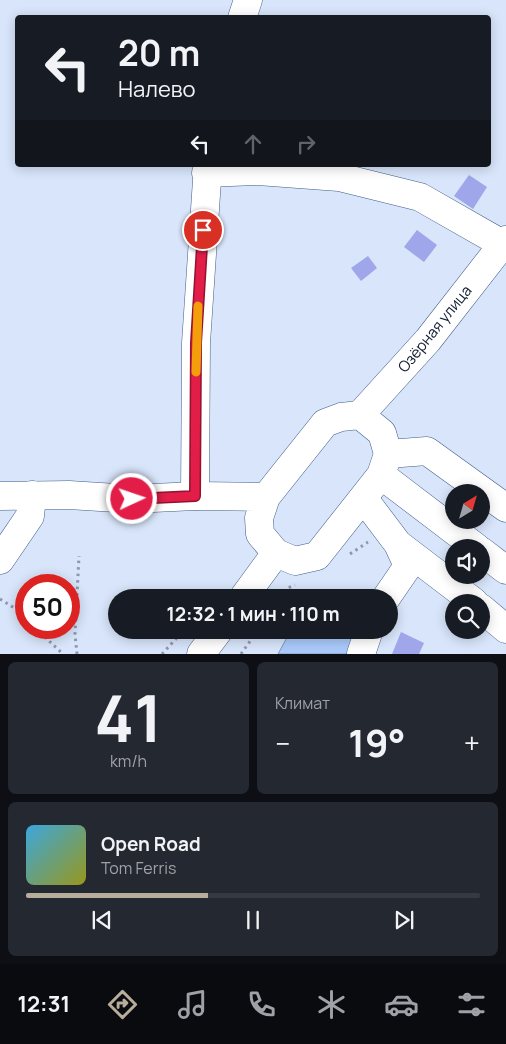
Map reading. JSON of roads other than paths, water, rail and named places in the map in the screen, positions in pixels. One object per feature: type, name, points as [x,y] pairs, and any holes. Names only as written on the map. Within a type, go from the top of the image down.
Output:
[{"type":"street","points":[[243,15],[248,0]]},
{"type":"street","points":[[195,496],[196,343],[207,169],[339,177],[420,198],[505,243]]},
{"type":"street","name":"Озёрная улица","points":[[360,415],[428,340],[505,243]]},
{"type":"street","points":[[360,415],[382,433],[384,464],[364,498],[317,556],[295,561],[276,553],[260,534],[259,518],[266,497],[324,423],[342,417],[360,415]]},
{"type":"street","points":[[384,464],[427,451],[506,508]]},
{"type":"street","points":[[384,464],[467,539]]},
{"type":"street","points":[[0,560],[30,516],[32,495]]},
{"type":"street","points":[[0,496],[69,495],[132,499],[195,496],[266,497]]},
{"type":"street","points":[[364,498],[398,544],[408,566],[392,589]]},
{"type":"street","points":[[398,544],[464,594]]},
{"type":"street","points":[[250,589],[276,553]]},
{"type":"street","points":[[490,558],[506,570]]},
{"type":"street","points":[[490,616],[506,629]]},
{"type":"street","points":[[201,654],[212,639]]},
{"type":"street","points":[[361,654],[366,639]]},
{"type":"water","points":[[286,639],[353,639],[347,654],[278,654]]}]
